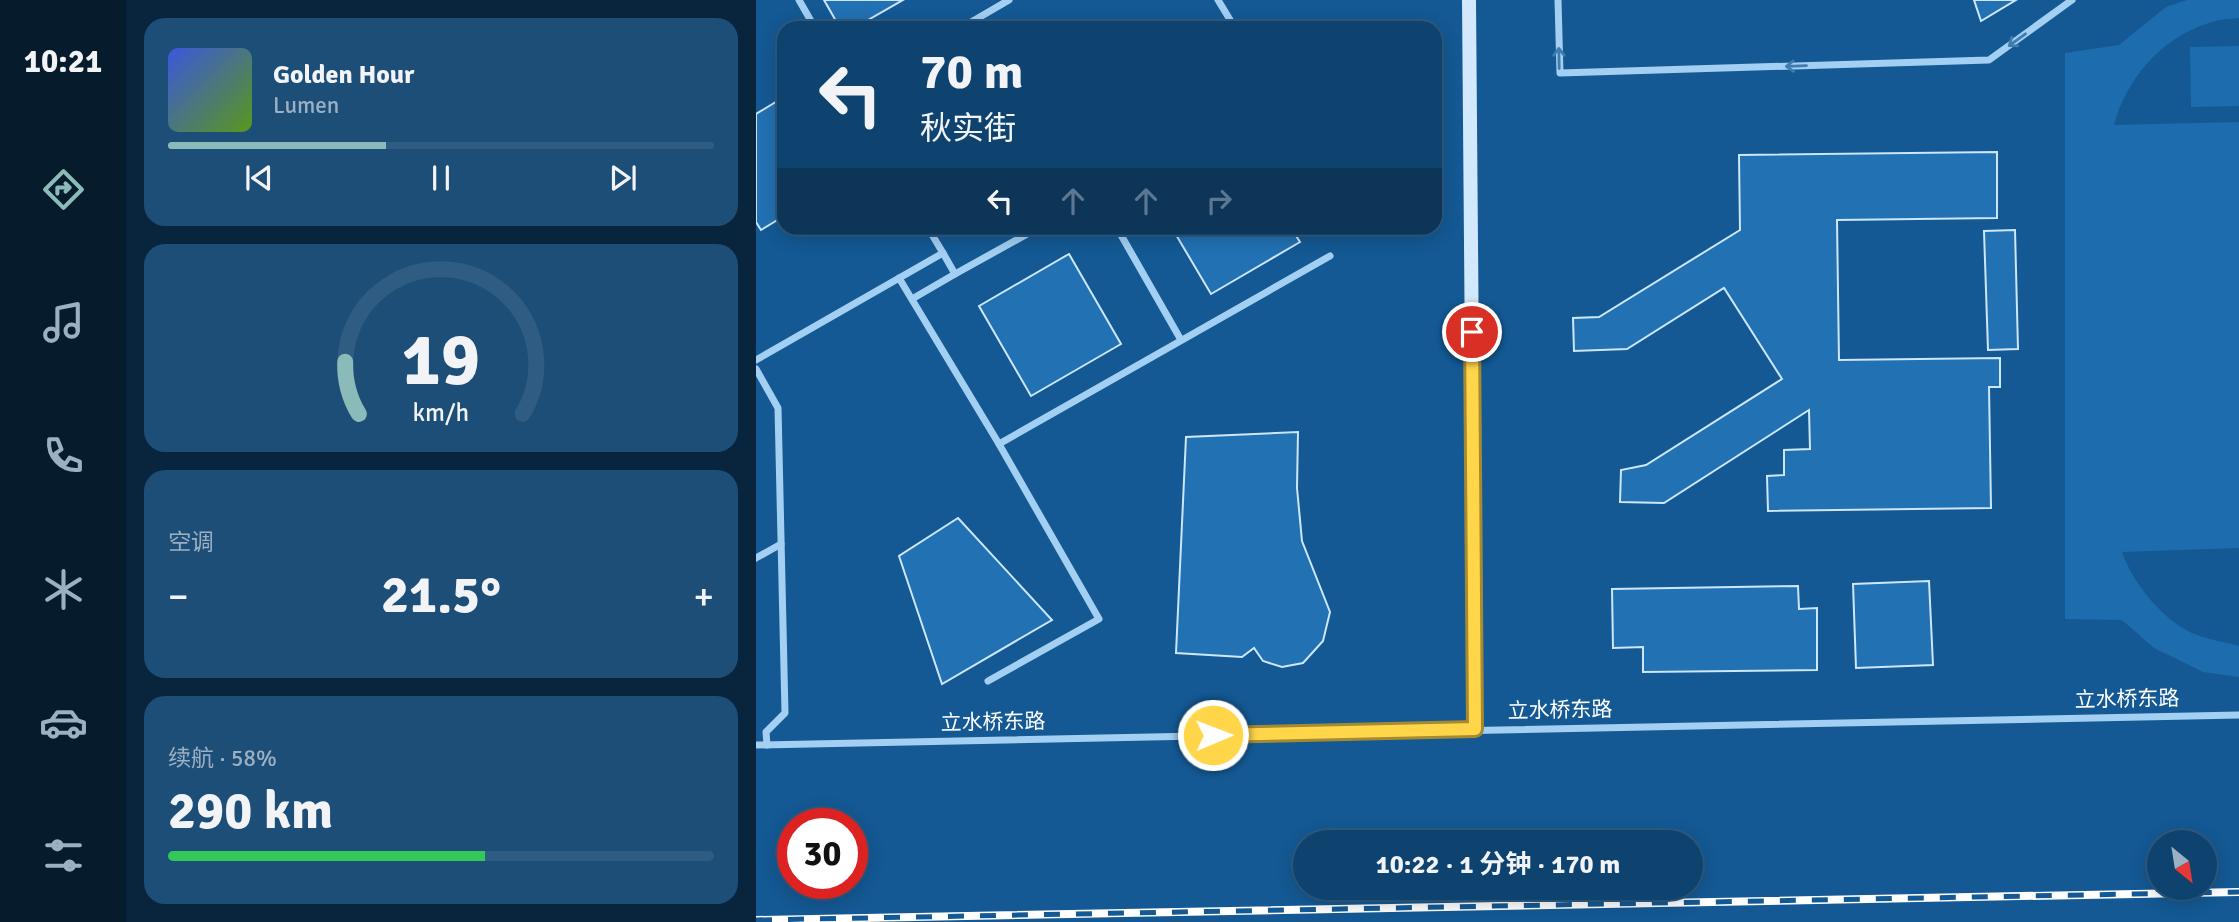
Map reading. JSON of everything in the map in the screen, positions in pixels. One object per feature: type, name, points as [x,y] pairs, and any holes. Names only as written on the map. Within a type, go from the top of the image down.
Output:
[{"type":"street","points":[[799,0],[811,21]]},
{"type":"street","points":[[973,21],[1009,0]]},
{"type":"street","points":[[1218,0],[1231,21]]},
{"type":"street","points":[[1469,0],[1475,729]]},
{"type":"street","points":[[1558,0],[1560,74],[1989,60],[2072,0]]},
{"type":"street","points":[[932,235],[955,274]]},
{"type":"street","points":[[912,299],[1025,235]]},
{"type":"street","points":[[1121,235],[1181,340]]},
{"type":"street","points":[[756,360],[943,253]]},
{"type":"street","points":[[999,444],[1330,256]]},
{"type":"street","points":[[899,278],[999,444],[1099,619],[988,681]]},
{"type":"street","points":[[756,369],[778,408],[785,713],[766,732],[766,745]]},
{"type":"street","points":[[756,558],[781,544]]},
{"type":"street","name":"立水桥东路","points":[[756,745],[2239,715]]},
{"type":"shaded area","points":[[2187,0],[2239,0],[2239,18],[2215,21],[2194,28],[2163,48],[2138,75],[2120,107],[2114,125],[2239,122],[2239,548],[2122,552],[2142,589],[2173,621],[2197,635],[2239,646],[2239,677],[2203,672],[2154,648],[2122,620],[2065,619],[2065,53],[2119,45],[2166,7]]},
{"type":"shaded area","points":[[2239,46],[2239,106],[2191,107],[2190,47]]},
{"type":"building","points":[[824,0],[903,0],[866,21],[836,21]]},
{"type":"building","points":[[1974,0],[2016,0],[1981,21]]},
{"type":"building","points":[[777,101],[777,220],[761,230],[756,222],[756,114]]},
{"type":"building","points":[[1997,152],[1997,218],[1837,220],[1839,360],[2000,358],[2000,387],[1989,387],[1991,508],[1768,511],[1767,476],[1784,475],[1784,450],[1810,449],[1809,410],[1664,503],[1620,502],[1621,470],[1646,465],[1782,379],[1724,288],[1627,349],[1574,351],[1573,318],[1599,317],[1740,230],[1739,155]]},
{"type":"building","points":[[2015,230],[2018,349],[1988,350],[1984,231]]},
{"type":"building","points":[[1176,235],[1296,235],[1300,242],[1211,294]]},
{"type":"building","points":[[1069,254],[1121,344],[1031,396],[979,306]]},
{"type":"building","points":[[1298,432],[1297,488],[1302,541],[1330,612],[1323,641],[1303,663],[1282,667],[1263,661],[1254,648],[1242,657],[1176,653],[1186,437]]},
{"type":"building","points":[[958,518],[1052,620],[942,684],[899,556]]},
{"type":"building","points":[[1929,581],[1933,665],[1856,668],[1853,584]]},
{"type":"building","points":[[1798,586],[1799,609],[1817,608],[1817,670],[1643,672],[1643,647],[1613,648],[1612,589]]},
{"type":"railway","points":[[756,920],[2239,892]]},
{"type":"route","points":[[1213,735],[1475,729],[1472,332]]}]
